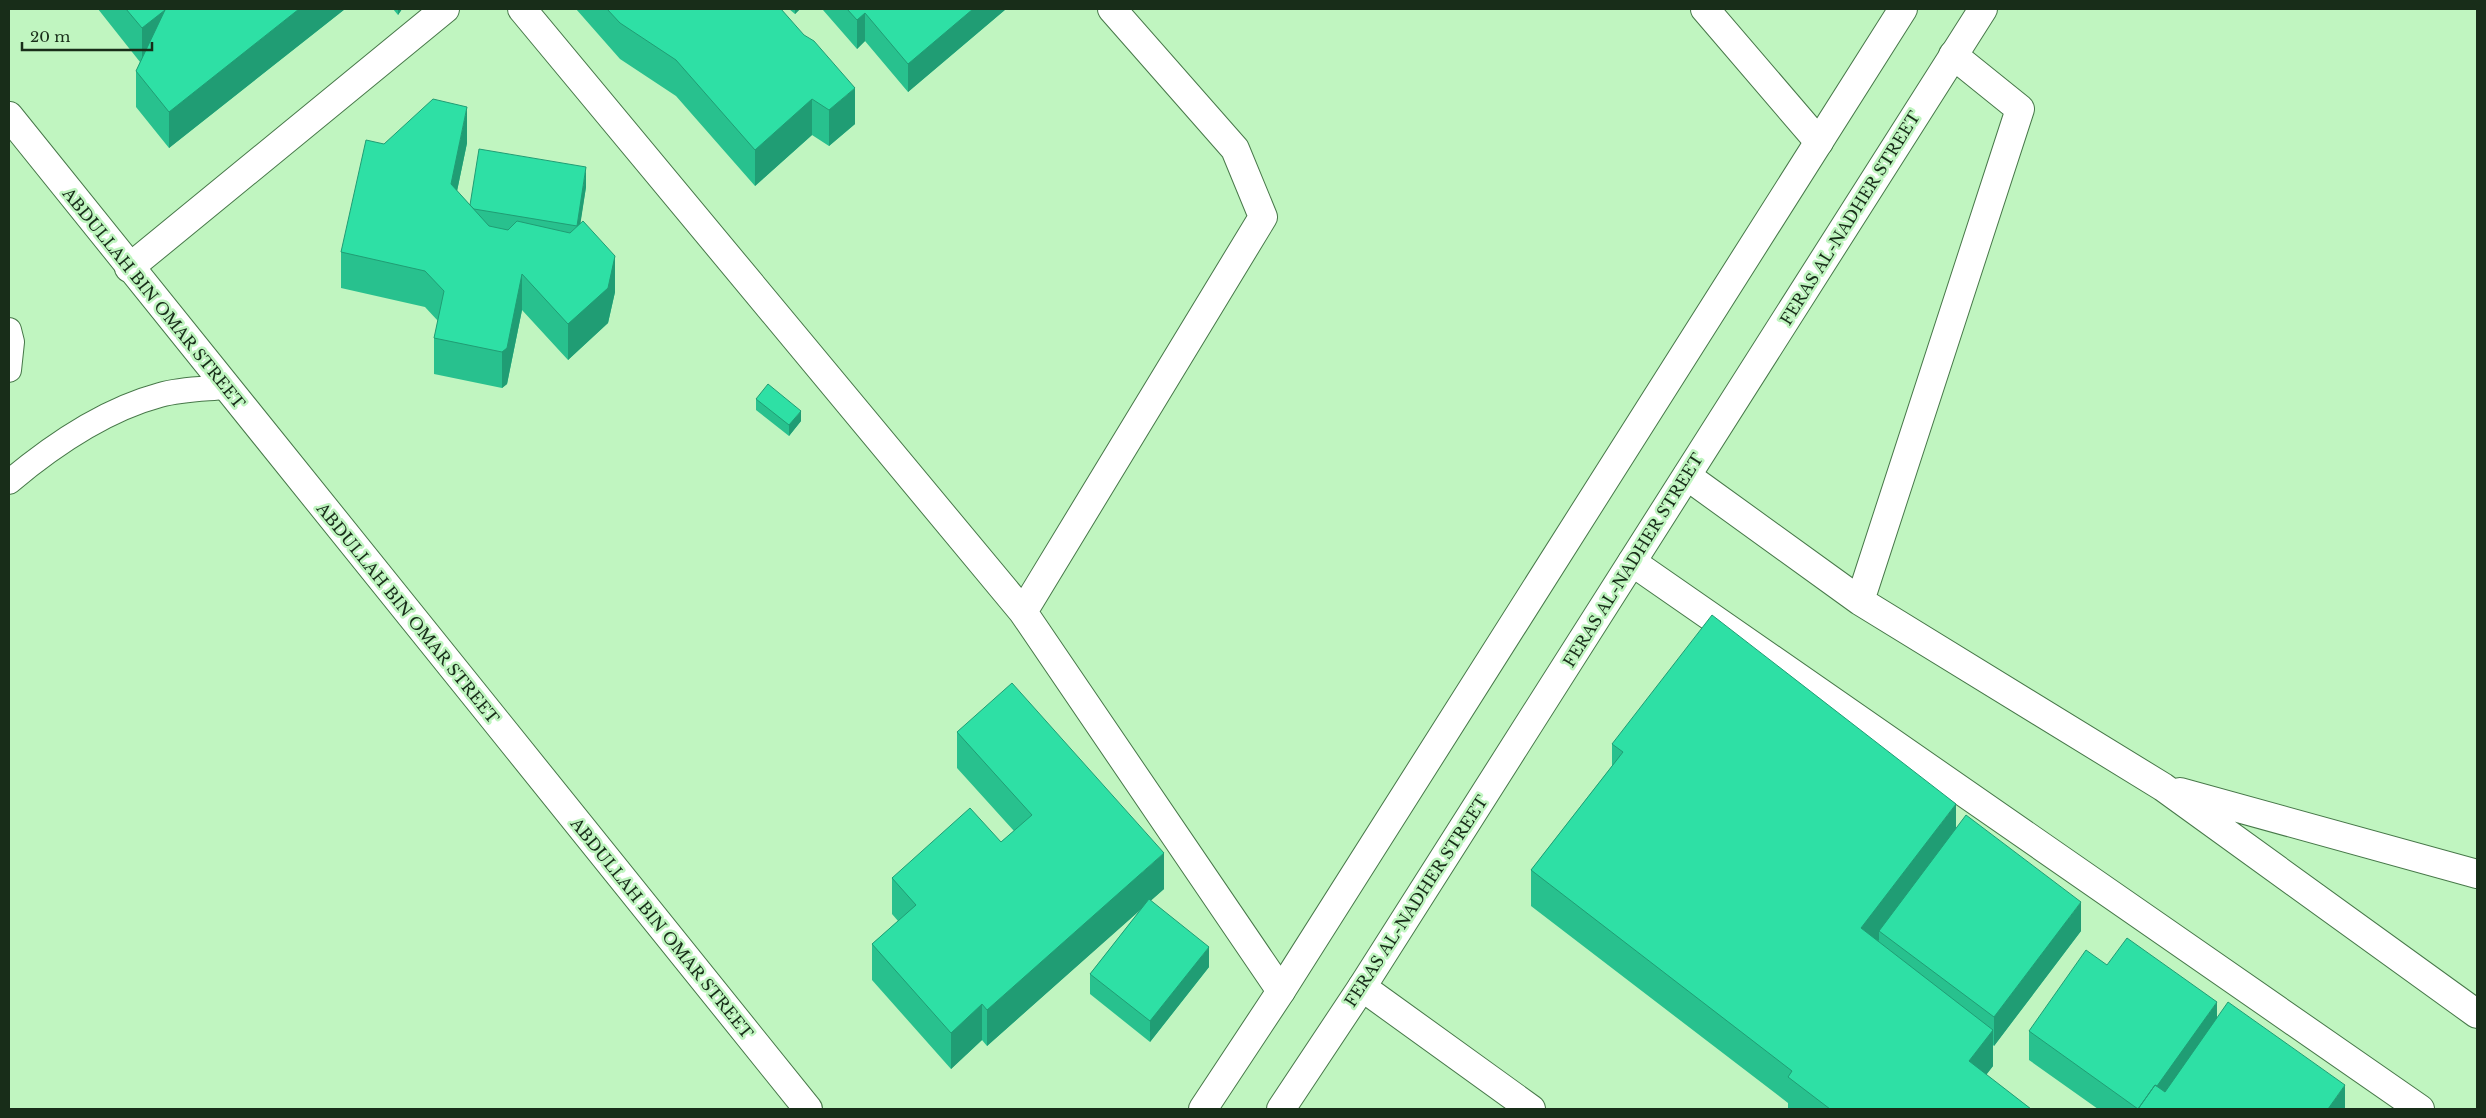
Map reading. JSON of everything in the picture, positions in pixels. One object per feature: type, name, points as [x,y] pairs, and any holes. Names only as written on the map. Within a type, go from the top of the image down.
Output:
[{"type":"street","points":[[129,268],[445,9]]},
{"type":"street","points":[[522,9],[1023,612],[1281,991]]},
{"type":"street","points":[[1023,612],[1263,216],[1236,149],[1112,9]]},
{"type":"street","points":[[1705,9],[1818,142]]},
{"type":"street","points":[[1203,1109],[1281,991],[1903,9]]},
{"type":"street","name":"FERAS AL-NADHER STREET","points":[[1281,1109],[1362,986],[1983,9]]},
{"type":"street","points":[[1860,601],[2020,109],[1953,55]]},
{"type":"street","name":"ABDULLAH BIN OMAR STREET","points":[[9,116],[129,268],[808,1109]]},
{"type":"street","points":[[1687,476],[1860,601],[2163,787],[2477,1014]]},
{"type":"street","points":[[1632,562],[2420,1109]]},
{"type":"street","points":[[2163,787],[2477,874]]},
{"type":"street","points":[[1362,986],[1531,1109]]},
{"type":"lane","points":[[9,330],[12,342],[9,370]]},
{"type":"lane","points":[[9,482],[79,430],[122,409],[161,394],[225,387]]},
{"type":"building","points":[[126,9],[299,9],[169,112],[136,71],[165,10],[142,28]]},
{"type":"building","points":[[607,9],[781,9],[804,35],[814,41],[855,88],[829,110],[812,99],[755,150],[676,60],[620,23]]},
{"type":"building","points":[[847,9],[973,9],[908,64],[865,13],[857,20]]},
{"type":"building","points":[[433,99],[467,107],[451,184],[489,226],[508,230],[517,221],[570,233],[583,221],[615,256],[608,288],[568,324],[522,274],[507,348],[502,352],[434,338],[444,291],[425,271],[341,252],[366,140],[384,144]]},
{"type":"building","points":[[479,149],[586,167],[577,226],[474,209],[470,205]]},
{"type":"building","points":[[768,384],[801,411],[789,425],[756,399]]},
{"type":"building","points":[[1712,615],[1956,804],[1861,928],[1993,1030],[1969,1061],[2031,1109],[1830,1109],[1788,1077],[1792,1071],[1531,870],[1623,752],[1612,744]]},
{"type":"building","points":[[1012,683],[1164,853],[987,1010],[982,1004],[951,1033],[872,944],[916,905],[892,878],[970,808],[1001,842],[1032,815],[957,732]]},
{"type":"building","points":[[1966,815],[2081,902],[1994,1017],[1879,931]]},
{"type":"building","points":[[1149,899],[1209,947],[1150,1021],[1090,974]]},
{"type":"building","points":[[2127,938],[2217,1002],[2157,1086],[2155,1085],[2138,1109],[2029,1031],[2086,950],[2107,965]]},
{"type":"building","points":[[2228,1002],[2345,1085],[2328,1109],[2138,1109],[2155,1085],[2165,1092]]}]
